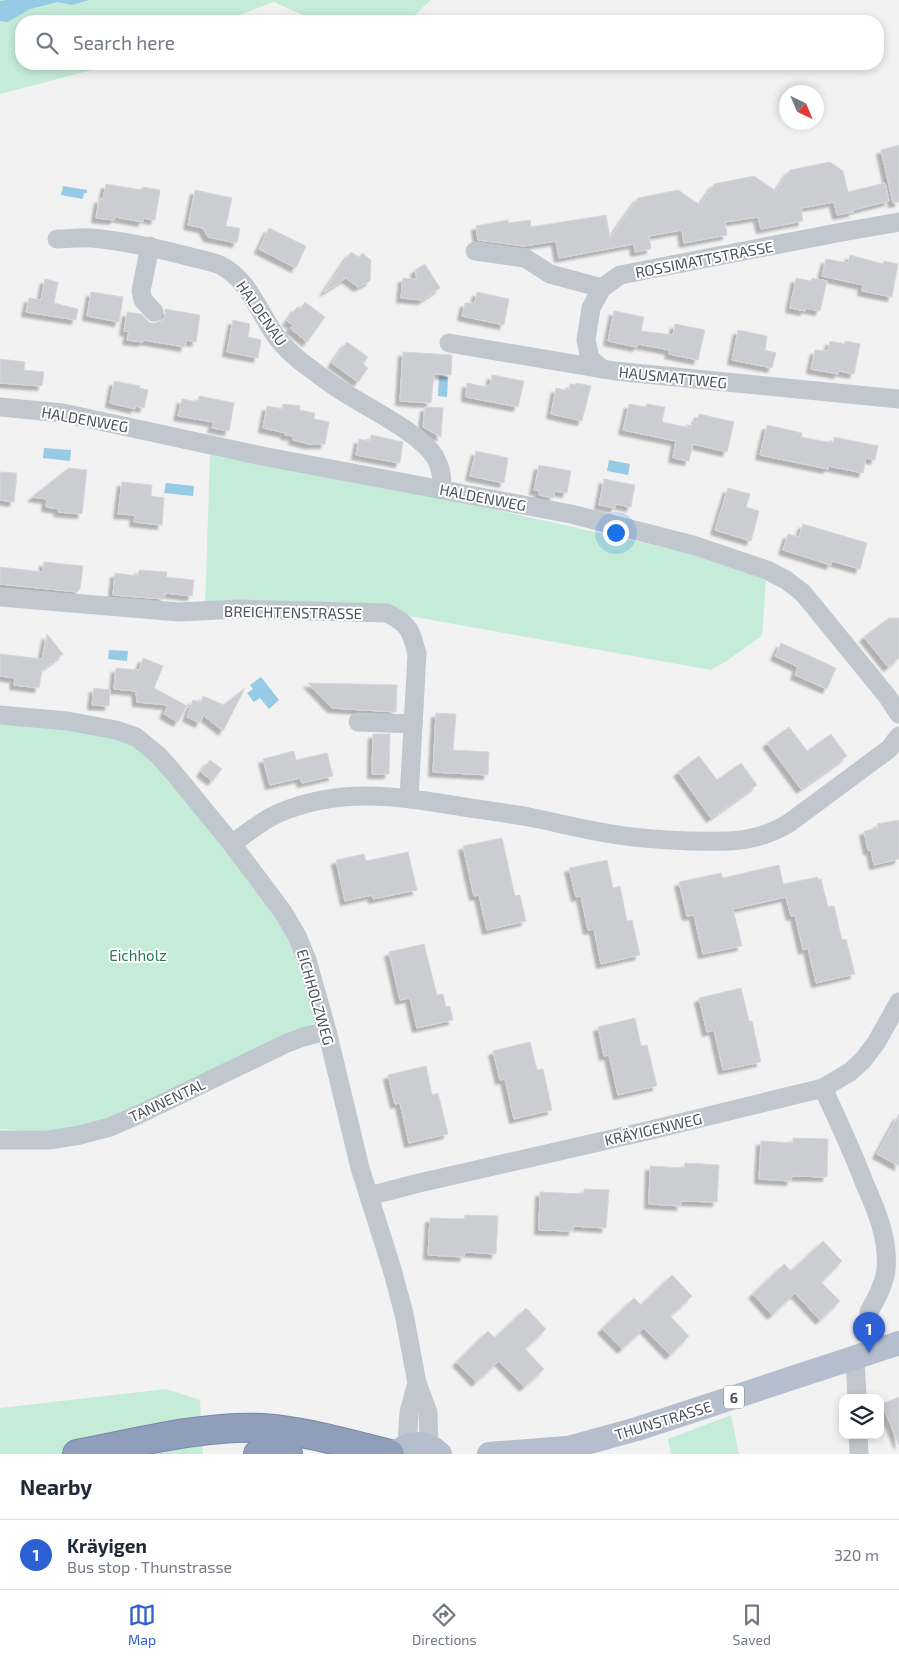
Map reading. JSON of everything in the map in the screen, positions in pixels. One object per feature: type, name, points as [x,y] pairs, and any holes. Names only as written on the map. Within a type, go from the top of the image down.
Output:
[{"type":"highway","points":[[77,1454],[189,1433],[229,1428],[260,1428],[421,1451]]},
{"type":"highway","points":[[258,1454],[288,1454]]},
{"type":"main road","name":"THUNSTRASSE","points":[[490,1454],[559,1451],[637,1429],[899,1343]]},
{"type":"street","name":"ROSSIMATTSTRASSE","points":[[602,369],[590,358],[586,340],[591,308],[602,288],[620,275],[899,222]]},
{"type":"street","name":"HALDENAU","points":[[57,239],[89,238],[150,246],[219,264],[234,273],[247,288],[278,339],[288,350],[331,384],[410,433],[426,446],[435,457],[440,470],[441,489]]},
{"type":"street","points":[[150,246],[135,297],[143,300],[154,312]]},
{"type":"street","points":[[475,251],[525,258],[550,274],[602,288]]},
{"type":"street","name":"HAUSMATTWEG","points":[[449,343],[602,369],[899,399]]},
{"type":"street","name":"HALDENWEG","points":[[0,407],[63,413],[262,456],[571,514],[694,545],[767,570],[786,580],[802,594],[887,696],[899,714]]},
{"type":"street","name":"BREICHTENSTRASSE","points":[[0,597],[179,612],[239,610],[387,613],[402,620],[412,635],[417,654],[409,798]]},
{"type":"street","name":"EICHHOLZWEG","points":[[0,715],[67,721],[116,730],[136,737],[158,755],[232,844],[283,912],[297,936],[307,960],[327,1031],[350,1130],[390,1260],[404,1314],[417,1383],[428,1412],[421,1451]]},
{"type":"street","points":[[358,722],[413,724]]},
{"type":"street","points":[[232,844],[264,821],[279,813],[324,799],[379,795],[528,817],[618,835],[712,842],[740,840],[767,835],[789,823],[889,748],[899,736]]},
{"type":"street","name":"KRÄYIGENWEG","points":[[369,1196],[823,1088],[850,1072],[863,1060],[876,1043],[899,1002]]},
{"type":"street","name":"TANNENTAL","points":[[0,1140],[49,1140],[80,1135],[110,1127],[285,1044],[302,1037],[327,1031]]},
{"type":"street","points":[[823,1088],[852,1150],[877,1214],[886,1250],[886,1271],[880,1292],[869,1312]]},
{"type":"street","points":[[855,1357],[857,1394]]},
{"type":"street","points":[[858,1439],[859,1454]]},
{"type":"green space","points":[[0,0],[431,0],[415,15],[303,15],[274,2],[240,15],[15,15],[15,70],[92,70],[0,94]]},
{"type":"green space","points":[[210,455],[461,502],[715,559],[766,580],[762,636],[711,670],[387,612],[205,609]]},
{"type":"green space","name":"Eichholz","points":[[0,715],[125,735],[154,756],[280,911],[319,1021],[138,1107],[78,1129],[29,1131],[0,1129]]},
{"type":"green space","points":[[166,1389],[200,1400],[203,1454],[0,1454],[0,1408]]},
{"type":"green space","points":[[731,1415],[739,1454],[671,1454],[668,1439]]},
{"type":"water","points":[[89,0],[72,5],[58,2],[30,9],[20,15],[15,15],[15,18],[8,22],[0,21],[0,1]]},
{"type":"water","points":[[63,186],[87,190],[87,193],[84,193],[83,199],[61,195]]},
{"type":"water","points":[[439,376],[448,377],[447,397],[438,396]]},
{"type":"water","points":[[44,448],[71,450],[70,461],[43,458]]},
{"type":"water","points":[[609,460],[630,464],[628,475],[607,471]]},
{"type":"water","points":[[166,483],[194,486],[193,496],[164,493]]},
{"type":"water","points":[[109,650],[128,651],[127,661],[108,659]]},
{"type":"water","points":[[261,677],[279,700],[269,709],[260,698],[254,702],[247,693],[253,689],[250,685]]},
{"type":"building","points":[[899,145],[899,202],[893,203],[881,150]]},
{"type":"building","points":[[830,162],[843,171],[848,192],[885,183],[889,201],[837,215],[834,202],[801,208],[803,221],[761,229],[758,217],[725,222],[727,235],[684,243],[682,230],[649,236],[651,249],[635,252],[634,244],[559,258],[556,241],[524,246],[478,240],[476,226],[508,220],[508,223],[530,220],[531,227],[606,215],[610,238],[638,198],[678,190],[700,205],[714,184],[754,176],[776,191],[790,170]]},
{"type":"building","points":[[106,184],[142,190],[142,187],[160,190],[155,220],[143,218],[143,222],[115,217],[114,220],[96,218],[99,199],[103,199]]},
{"type":"building","points":[[195,190],[232,198],[226,226],[240,228],[237,243],[208,237],[203,228],[188,225]]},
{"type":"building","points":[[269,228],[306,246],[296,268],[259,249]]},
{"type":"building","points":[[351,252],[359,257],[362,253],[371,260],[370,281],[358,287],[346,278],[324,292]]},
{"type":"building","points":[[850,255],[883,264],[884,261],[898,264],[892,297],[862,291],[863,285],[822,276],[826,259],[848,263]]},
{"type":"building","points":[[425,264],[440,288],[422,300],[401,298],[403,278],[417,279],[415,270]]},
{"type":"building","points":[[796,278],[811,281],[812,278],[827,281],[820,311],[790,308]]},
{"type":"building","points":[[45,279],[58,282],[54,303],[78,309],[76,320],[26,312],[29,298],[41,300]]},
{"type":"building","points":[[91,292],[123,297],[119,322],[87,316]]},
{"type":"building","points":[[477,292],[509,299],[504,325],[462,316],[465,303],[475,303]]},
{"type":"building","points":[[305,302],[325,317],[307,342],[290,328],[293,325],[287,321],[297,307],[300,309]]},
{"type":"building","points":[[165,309],[200,315],[196,342],[186,340],[185,347],[144,340],[143,342],[127,340],[129,332],[124,331],[127,312],[141,314],[150,323],[156,323],[165,316]]},
{"type":"building","points":[[614,311],[644,317],[641,331],[673,335],[675,324],[705,330],[698,360],[669,354],[670,350],[638,344],[637,347],[608,341]]},
{"type":"building","points":[[233,320],[250,324],[248,337],[261,340],[258,358],[227,352]]},
{"type":"building","points":[[738,330],[767,336],[765,350],[776,353],[772,368],[732,360]]},
{"type":"building","points":[[830,341],[860,344],[854,374],[839,371],[838,374],[811,369],[815,350],[828,351]]},
{"type":"building","points":[[347,342],[368,357],[363,364],[368,368],[358,382],[332,363]]},
{"type":"building","points":[[403,352],[452,355],[451,375],[434,374],[431,403],[400,401]]},
{"type":"building","points":[[0,359],[25,362],[24,370],[44,372],[42,386],[0,383]]},
{"type":"building","points":[[492,375],[524,381],[518,407],[466,397],[467,383],[487,387],[487,385],[490,386]]},
{"type":"building","points":[[114,381],[140,386],[139,388],[148,390],[144,408],[135,406],[135,409],[110,403]]},
{"type":"building","points":[[576,383],[591,386],[582,421],[551,414],[556,388],[569,391],[570,384],[575,385]]},
{"type":"building","points":[[199,396],[234,403],[229,431],[212,428],[214,422],[178,416],[182,399],[198,402]]},
{"type":"building","points":[[283,404],[300,406],[299,410],[315,413],[314,419],[329,422],[325,444],[309,444],[293,440],[294,436],[263,428],[267,406],[282,409]]},
{"type":"building","points":[[629,404],[646,407],[647,404],[665,407],[662,422],[690,428],[692,421],[697,422],[699,414],[734,422],[727,452],[693,444],[689,461],[673,458],[676,441],[623,430]]},
{"type":"building","points":[[425,407],[443,408],[441,437],[423,427]]},
{"type":"building","points":[[767,425],[802,433],[801,437],[833,443],[834,437],[878,446],[875,460],[866,458],[863,473],[828,466],[828,469],[760,455]]},
{"type":"building","points":[[371,435],[403,442],[400,463],[356,455],[359,439],[370,441]]},
{"type":"building","points":[[476,451],[508,458],[504,483],[470,476]]},
{"type":"building","points":[[539,465],[571,471],[567,493],[555,491],[553,498],[539,495],[540,491],[534,490]]},
{"type":"building","points":[[69,468],[87,470],[82,514],[58,512],[59,509],[46,507],[47,499],[32,497]]},
{"type":"building","points":[[0,472],[17,473],[14,502],[0,500]]},
{"type":"building","points":[[604,479],[635,485],[631,507],[616,504],[615,508],[599,505]]},
{"type":"building","points":[[122,482],[152,485],[151,496],[164,498],[162,525],[134,522],[135,515],[118,514]]},
{"type":"building","points":[[728,488],[750,494],[746,507],[759,511],[751,541],[715,530]]},
{"type":"building","points":[[803,524],[867,543],[860,569],[832,561],[831,565],[783,550],[788,534],[799,537]]},
{"type":"building","points":[[44,562],[83,566],[78,592],[0,584],[0,567],[43,572]]},
{"type":"building","points":[[139,570],[167,572],[166,577],[194,580],[192,596],[165,593],[164,599],[113,595],[115,573],[138,576]]},
{"type":"building","points":[[889,618],[899,618],[899,658],[888,667],[864,637]]},
{"type":"building","points":[[47,634],[63,654],[42,670],[39,688],[14,685],[15,678],[0,676],[0,654],[42,659]]},
{"type":"building","points":[[781,643],[836,668],[827,689],[795,675],[798,667],[775,656]]},
{"type":"building","points":[[143,658],[163,666],[154,688],[189,707],[186,707],[178,722],[164,714],[168,705],[137,702],[136,691],[114,689],[116,668],[139,670]]},
{"type":"building","points":[[308,683],[397,685],[396,712],[332,708]]},
{"type":"building","points":[[94,688],[110,690],[109,706],[92,705]]},
{"type":"building","points":[[245,688],[223,731],[203,715],[200,723],[187,717],[193,700],[201,703],[203,696],[224,705]]},
{"type":"building","points":[[436,713],[456,714],[453,750],[489,752],[488,775],[433,772]]},
{"type":"building","points":[[789,727],[807,751],[831,734],[847,756],[801,789],[767,743]]},
{"type":"building","points":[[373,734],[390,734],[389,774],[372,774]]},
{"type":"building","points":[[294,751],[296,760],[327,753],[333,776],[302,783],[300,778],[270,785],[263,759]]},
{"type":"building","points":[[699,756],[717,780],[741,763],[757,785],[711,818],[678,772]]},
{"type":"building","points":[[210,760],[222,769],[212,781],[201,772]]},
{"type":"building","points":[[899,820],[899,859],[874,865],[871,850],[868,850],[864,831],[878,828],[877,824]]},
{"type":"building","points":[[502,838],[515,896],[520,895],[526,921],[487,930],[479,895],[474,896],[463,846]]},
{"type":"building","points":[[408,852],[417,890],[373,899],[372,895],[345,901],[336,860],[364,854],[366,861]]},
{"type":"building","points":[[607,860],[613,888],[620,886],[627,921],[632,920],[640,955],[601,964],[594,929],[588,930],[581,896],[576,897],[569,868]]},
{"type":"building","points":[[779,865],[783,884],[818,877],[818,880],[821,879],[828,907],[834,906],[842,940],[846,939],[855,974],[816,983],[808,948],[803,950],[795,915],[791,916],[786,897],[733,909],[742,946],[703,954],[694,915],[687,916],[679,882],[721,873],[723,878]]},
{"type":"building","points":[[424,944],[437,995],[443,994],[446,1007],[450,1006],[453,1020],[417,1028],[410,998],[400,1000],[389,952]]},
{"type":"building","points":[[741,988],[749,1021],[752,1021],[761,1062],[723,1070],[714,1030],[707,1032],[699,998]]},
{"type":"building","points":[[635,1018],[641,1046],[647,1045],[657,1086],[618,1095],[609,1055],[604,1056],[598,1027]]},
{"type":"building","points":[[530,1042],[537,1070],[543,1069],[552,1110],[514,1119],[505,1079],[500,1080],[493,1051]]},
{"type":"building","points":[[426,1066],[432,1095],[438,1093],[448,1134],[409,1143],[400,1103],[395,1104],[388,1075]]},
{"type":"building","points":[[899,1114],[899,1166],[877,1154]]},
{"type":"building","points":[[793,1138],[828,1139],[827,1177],[792,1176],[791,1181],[759,1179],[761,1141],[793,1143]]},
{"type":"building","points":[[685,1163],[719,1165],[717,1202],[681,1201],[681,1206],[649,1204],[650,1166],[684,1168]]},
{"type":"building","points":[[584,1189],[609,1190],[606,1228],[573,1226],[573,1231],[539,1230],[540,1192],[584,1194]]},
{"type":"building","points":[[465,1215],[498,1216],[496,1254],[465,1252],[464,1257],[428,1255],[430,1218],[464,1219]]},
{"type":"building","points":[[823,1241],[842,1261],[821,1282],[840,1301],[820,1320],[795,1293],[772,1315],[753,1294],[784,1264],[791,1271]]},
{"type":"building","points":[[672,1275],[692,1296],[670,1316],[689,1336],[670,1355],[644,1328],[622,1349],[602,1329],[634,1298],[641,1305]]},
{"type":"building","points":[[526,1308],[546,1329],[525,1349],[544,1369],[524,1387],[499,1361],[476,1382],[457,1362],[488,1331],[495,1338]]},
{"type":"building","points":[[899,1397],[899,1445],[884,1409],[884,1403]]},
{"type":"place","name":"Kräyigen","points":[[869,1353]]}]
